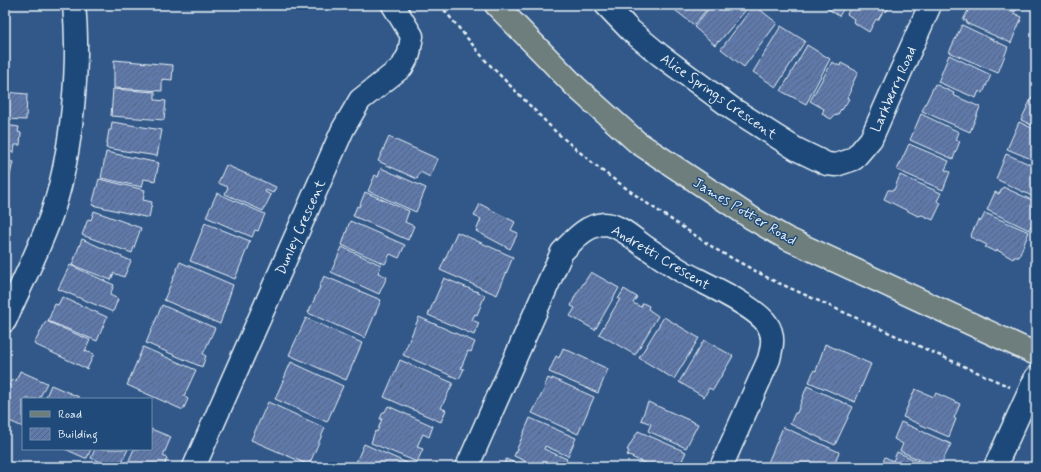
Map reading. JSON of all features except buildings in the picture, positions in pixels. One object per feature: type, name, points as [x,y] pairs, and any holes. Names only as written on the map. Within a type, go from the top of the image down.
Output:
[{"type":"main road","name":"James Potter Road","points":[[496,5],[576,87],[637,142],[753,219],[786,238],[1036,354]]},
{"type":"street","points":[[5,321],[54,206],[66,152],[73,96],[76,47],[74,5]]},
{"type":"street","name":"Dunley Crescent","points":[[194,467],[343,129],[360,100],[402,67],[409,54],[412,36],[393,5]]},
{"type":"street","name":"Alice Springs Crescent","points":[[606,5],[630,30],[660,55],[693,81],[758,126],[826,164],[836,165],[845,163]]},
{"type":"street","name":"Larkberry Road","points":[[845,163],[854,159],[871,139],[930,5]]},
{"type":"street","name":"Andretti Crescent","points":[[467,467],[562,252],[577,236],[592,227],[605,224],[619,229],[683,271],[753,311],[767,323],[772,332],[772,344],[769,359],[721,467]]},
{"type":"street","points":[[995,467],[1036,377]]},
{"type":"path","points":[[440,5],[486,61],[556,132],[600,170],[648,204],[717,250],[772,280],[997,380]]}]
